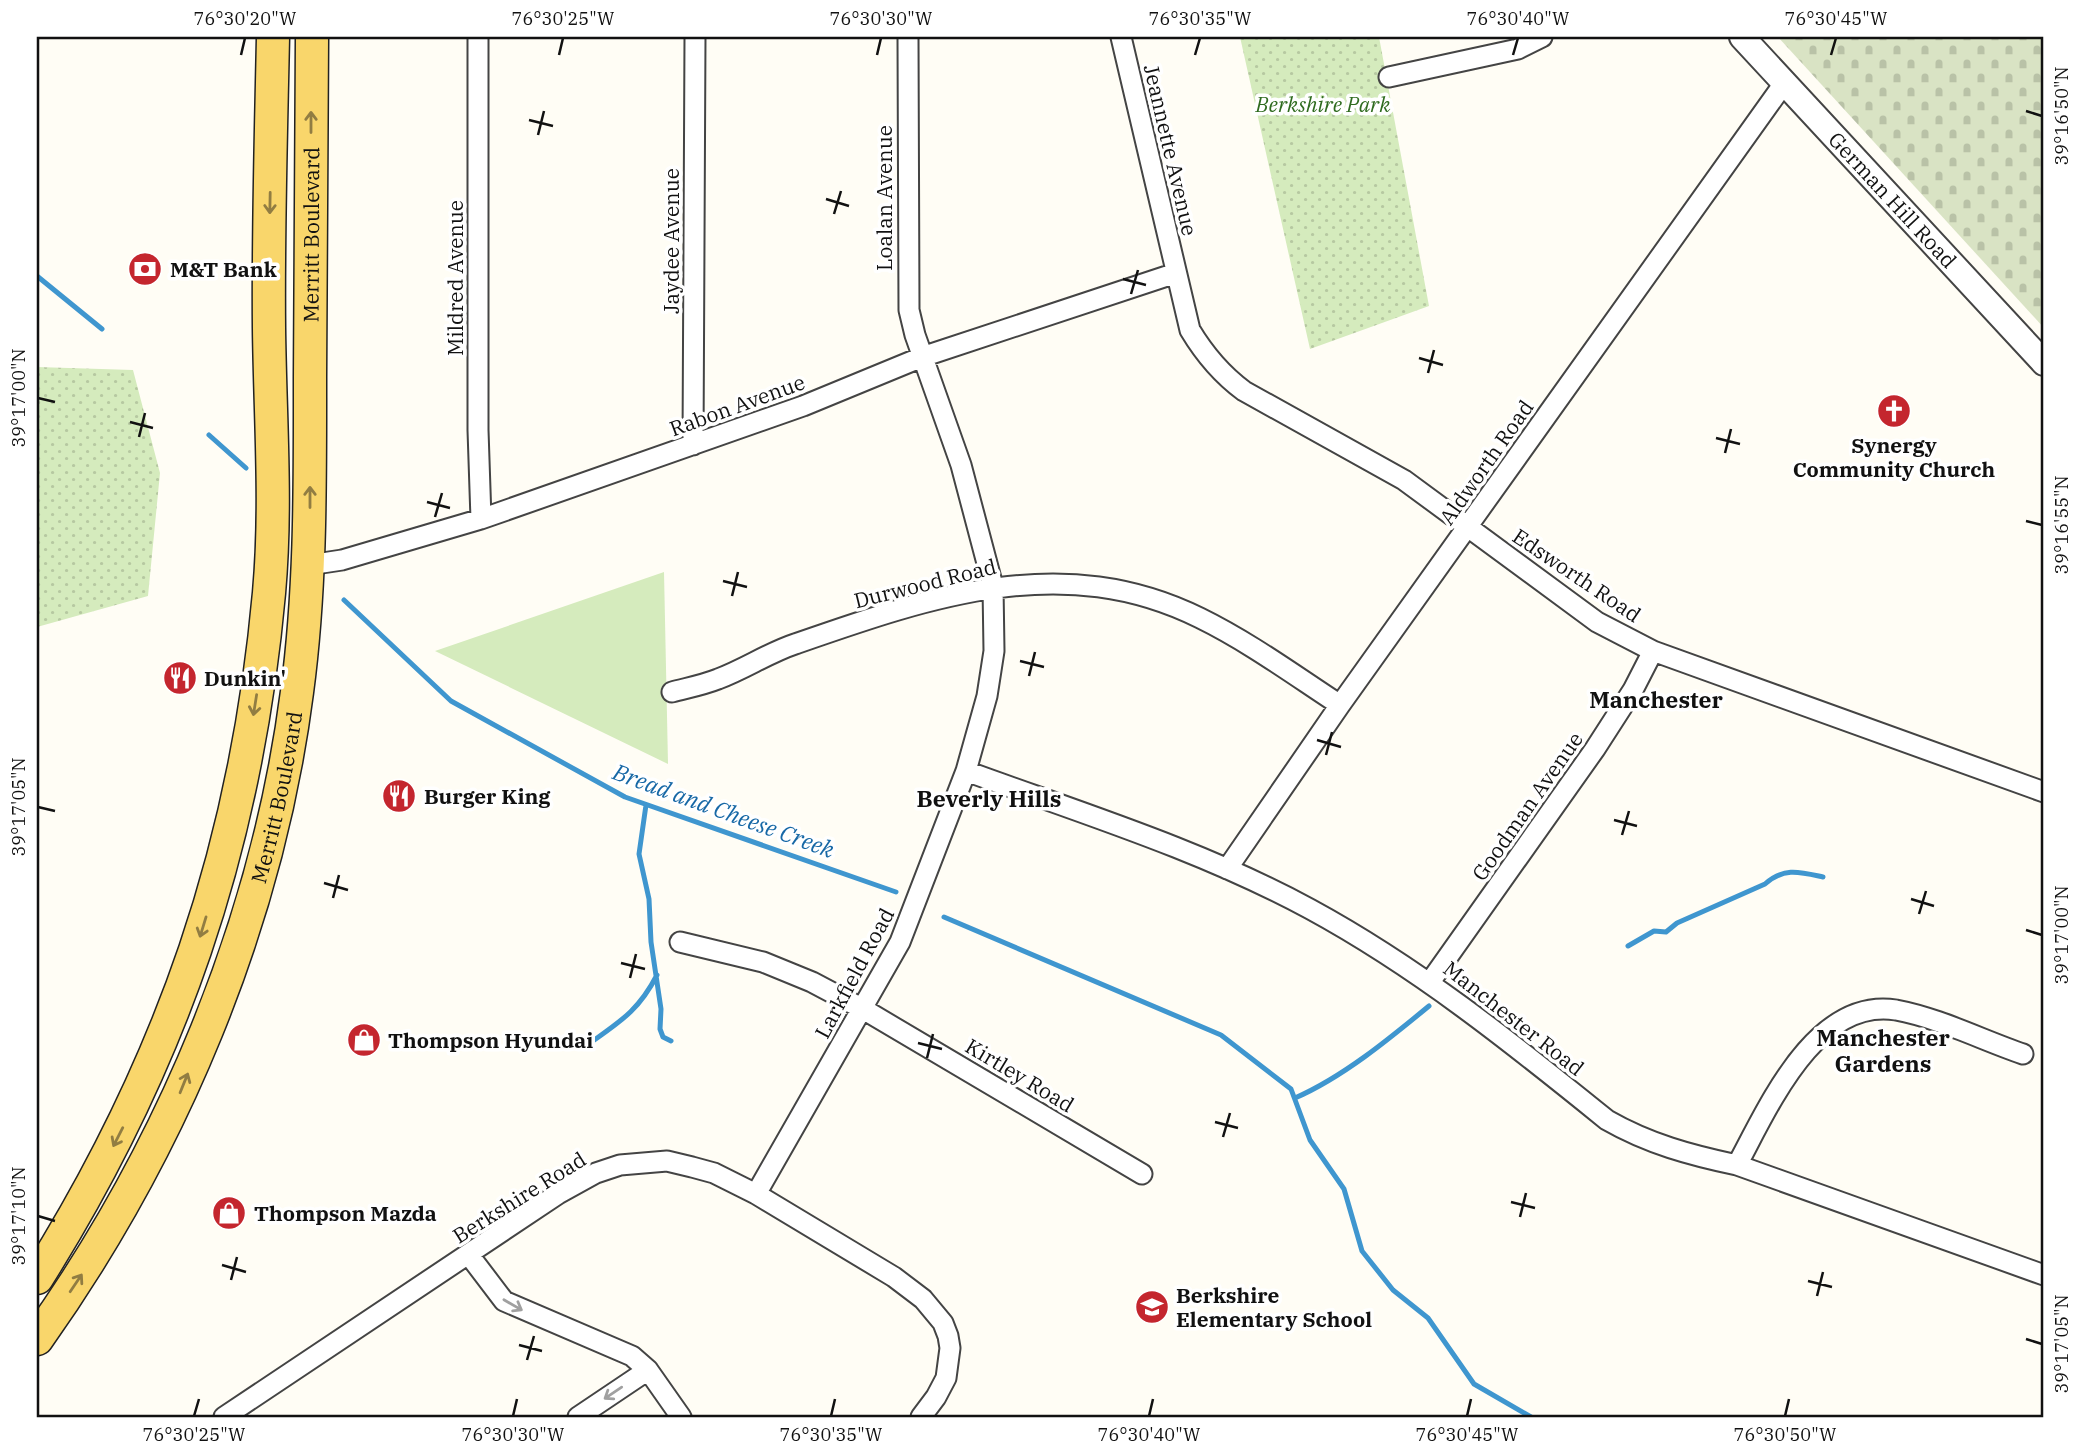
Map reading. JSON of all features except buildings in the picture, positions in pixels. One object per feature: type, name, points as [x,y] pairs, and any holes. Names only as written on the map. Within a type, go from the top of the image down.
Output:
[{"type":"main road","name":"Merritt Boulevard","points":[[37,1278],[80,1210],[165,1037],[199,941],[243,773],[264,638],[271,563],[275,466],[269,329],[273,37]]},
{"type":"main road","name":"Merritt Boulevard","points":[[37,1339],[91,1260],[140,1174],[175,1105],[200,1047],[240,937],[259,873],[289,748],[309,565],[312,37]]},
{"type":"main road","points":[[275,466],[284,481],[285,549],[309,565]]},
{"type":"main road","points":[[271,563],[285,568],[290,579],[291,653],[297,693]]},
{"type":"street","name":"Mildred Avenue","points":[[478,37],[478,404],[481,519]]},
{"type":"street","name":"Jaydee Avenue","points":[[693,445],[695,37]]},
{"type":"street","name":"Loalan Avenue","points":[[908,37],[907,282],[909,310],[922,357]]},
{"type":"street","name":"Jeannette Avenue","points":[[1121,37],[1176,272]]},
{"type":"street","points":[[1389,77],[1518,49],[1542,37]]},
{"type":"street","name":"German Hill Road","points":[[1742,37],[2044,363]]},
{"type":"street","name":"Aldworth Road","points":[[1227,869],[1340,705],[1785,82]]},
{"type":"street","name":"Rabon Avenue","points":[[309,565],[342,559],[481,519],[803,406],[922,357],[1176,272]]},
{"type":"street","name":"Edsworth Road","points":[[1176,272],[1190,330],[1200,348],[1226,378],[1244,391],[1404,480],[1597,622],[1653,651],[2044,792]]},
{"type":"street","name":"Larkfield Road","points":[[756,1194],[863,1009],[910,921],[966,771],[991,671],[993,586],[961,465],[922,357]]},
{"type":"street","name":"Durwood Road","points":[[672,692],[720,679],[766,654],[848,625],[993,586],[1037,582],[1115,587],[1144,596],[1217,627],[1340,705]]},
{"type":"street","name":"Goodman Avenue","points":[[1430,982],[1595,749],[1633,691],[1653,651]]},
{"type":"street","name":"Manchester Road","points":[[966,771],[1169,845],[1227,869],[1318,913],[1430,982],[1617,1125],[1659,1146],[1737,1165],[2044,1275]]},
{"type":"street","name":"Kirtley Road","points":[[680,942],[763,962],[812,982],[863,1009],[1142,1174]]},
{"type":"street","points":[[1737,1165],[1799,1059],[1812,1043],[1852,1015],[1867,1010],[1903,1012],[2023,1055]]},
{"type":"street","name":"Berkshire Road","points":[[224,1417],[558,1194],[596,1173],[620,1165],[667,1161],[714,1173],[756,1194],[901,1282],[923,1299],[943,1323],[950,1348],[946,1378],[921,1417]]},
{"type":"street","points":[[469,1255],[504,1301],[550,1323],[620,1349],[648,1370],[681,1417]]},
{"type":"street","points":[[578,1417],[648,1370]]},
{"type":"green space","name":"Berkshire Park","points":[[1240,37],[1379,37],[1429,306],[1310,349]]},
{"type":"green space","points":[[1778,37],[2044,37],[2044,328]]},
{"type":"green space","points":[[37,367],[133,370],[160,473],[148,596],[37,627]]},
{"type":"green space","points":[[664,572],[668,764],[435,651]]},
{"type":"waterway","name":"Bread and Cheese Creek","points":[[37,276],[102,329]]},
{"type":"waterway","name":"Bread and Cheese Creek","points":[[209,435],[246,468]]},
{"type":"waterway","name":"Bread and Cheese Creek","points":[[344,600],[451,701],[625,797],[896,892]]},
{"type":"waterway","points":[[646,805],[639,854],[649,899],[651,942],[661,1009],[660,1029],[663,1037],[671,1041]]},
{"type":"waterway","name":"Bread and Cheese Creek","points":[[1628,946],[1654,931],[1666,932],[1677,923],[1765,884],[1779,875],[1800,873],[1823,877]]},
{"type":"waterway","name":"Bread and Cheese Creek","points":[[944,917],[1221,1035],[1291,1089],[1310,1140],[1344,1189],[1362,1251],[1393,1290],[1428,1318],[1474,1384],[1531,1417]]},
{"type":"waterway","points":[[590,1043],[636,1006],[657,975]]},
{"type":"waterway","name":"Bread and Cheese Creek","points":[[1295,1098],[1348,1068],[1429,1006]]},
{"type":"place","name":"M&T Bank","points":[[145,269]]},
{"type":"place","name":"Synergy Community Church","points":[[1894,411]]},
{"type":"place","name":"Dunkin'","points":[[180,678]]},
{"type":"place","name":"Burger King","points":[[399,796]]},
{"type":"place","name":"Thompson Hyundai","points":[[364,1040]]},
{"type":"place","name":"Thompson Mazda","points":[[229,1213]]},
{"type":"place","name":"Berkshire Elementary School","points":[[1152,1307]]},
{"type":"district","name":"Manchester","points":[[1656,699]]},
{"type":"district","name":"Beverly Hills","points":[[989,798]]},
{"type":"district","name":"Manchester Gardens","points":[[1883,1050]]}]
